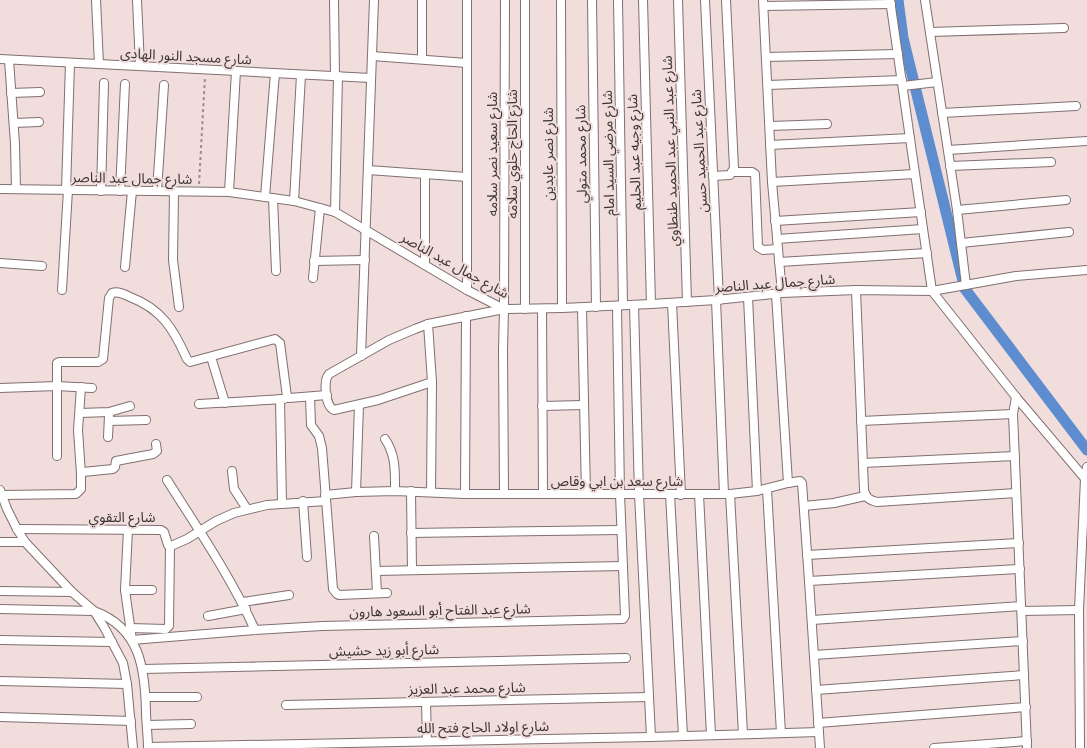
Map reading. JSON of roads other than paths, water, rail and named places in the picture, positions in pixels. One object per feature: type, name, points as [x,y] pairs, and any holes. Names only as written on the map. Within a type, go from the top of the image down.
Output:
[{"type":"street","points":[[96,0],[99,64]]},
{"type":"street","points":[[137,0],[140,66]]},
{"type":"street","points":[[334,0],[337,76],[335,212]]},
{"type":"street","points":[[361,356],[374,0]]},
{"type":"street","points":[[422,0],[422,59]]},
{"type":"street","points":[[467,0],[467,290]]},
{"type":"street","name":"شارع سعيد نصر سلامه","points":[[504,494],[503,350],[505,0]]},
{"type":"street","name":"شارع الحاج حلوي سلامه","points":[[524,309],[525,0]]},
{"type":"street","name":"شارع نصر عابدين","points":[[561,0],[562,308]]},
{"type":"street","name":"شارع محمد متولي","points":[[592,0],[596,307]]},
{"type":"street","name":"شارع مرضي السيد امام","points":[[618,0],[620,494]]},
{"type":"street","name":"شارع وجيه عبد الحليم","points":[[643,0],[651,304]]},
{"type":"street","name":"شارع عبد النبي عبد الحميد طنطاوي","points":[[678,0],[688,302]]},
{"type":"street","name":"شارع عبد الحميد حسن","points":[[705,0],[727,494],[743,734]]},
{"type":"street","points":[[726,0],[734,168],[732,172]]},
{"type":"street","points":[[925,0],[957,210],[966,285]]},
{"type":"street","points":[[788,483],[779,294],[779,262],[772,182],[763,3],[890,2],[932,291],[1016,397],[1086,480]]},
{"type":"street","points":[[930,32],[1064,28]]},
{"type":"street","points":[[766,57],[898,54]]},
{"type":"street","points":[[372,56],[467,63]]},
{"type":"street","name":"شارع مسجد النور الهادى","points":[[0,59],[371,78]]},
{"type":"street","points":[[9,60],[14,123],[16,189]]},
{"type":"street","points":[[62,290],[67,190],[70,63]]},
{"type":"street","points":[[229,192],[236,71]]},
{"type":"street","points":[[275,73],[269,198],[276,271]]},
{"type":"street","points":[[294,201],[301,75]]},
{"type":"street","points":[[101,191],[104,82]]},
{"type":"street","points":[[768,85],[937,82]]},
{"type":"street","points":[[120,191],[125,84]]},
{"type":"street","points":[[157,191],[164,85]]},
{"type":"street","points":[[11,93],[40,92]]},
{"type":"street","points":[[942,113],[1076,106]]},
{"type":"street","points":[[14,123],[39,122]]},
{"type":"street","points":[[770,126],[827,124]]},
{"type":"street","points":[[770,145],[910,138]]},
{"type":"street","points":[[948,150],[1087,141]]},
{"type":"street","points":[[950,166],[1052,162]]},
{"type":"street","points":[[368,170],[467,177]]},
{"type":"street","points":[[713,176],[727,175],[732,172],[752,172],[755,174],[758,247],[761,250],[778,249]]},
{"type":"street","points":[[425,174],[425,265]]},
{"type":"street","points":[[772,182],[916,174]]},
{"type":"street","name":"شارع جمال عبد الناصر","points":[[0,189],[229,192],[294,201],[335,212],[467,290],[504,309],[620,306],[718,300],[779,294],[856,290],[932,291],[1016,276],[1087,270]]},
{"type":"street","points":[[125,267],[132,191]]},
{"type":"street","points":[[174,192],[173,260],[179,307]]},
{"type":"street","points":[[957,210],[1066,200]]},
{"type":"street","points":[[313,278],[320,208]]},
{"type":"street","points":[[775,221],[921,212]]},
{"type":"street","points":[[777,239],[923,229]]},
{"type":"street","points":[[961,243],[1069,232]]},
{"type":"street","points":[[779,262],[927,254]]},
{"type":"street","points":[[314,260],[365,260]]},
{"type":"street","points":[[0,263],[42,266]]},
{"type":"street","points":[[856,290],[864,490],[869,500],[877,502],[1016,493]]},
{"type":"street","points":[[57,456],[56,364],[57,362],[98,362],[104,359],[109,298],[112,293],[116,292],[135,298],[160,314],[178,338],[189,361],[192,362],[273,339],[277,340],[280,343],[288,397]]},
{"type":"street","points":[[748,297],[757,491]]},
{"type":"street","points":[[672,303],[681,495]]},
{"type":"street","points":[[634,305],[639,494],[651,737]]},
{"type":"street","points":[[582,308],[586,494]]},
{"type":"street","points":[[432,382],[378,400],[334,410],[329,407],[325,382],[327,376],[402,334],[428,324],[504,309]]},
{"type":"street","points":[[542,309],[543,494]]},
{"type":"street","points":[[465,494],[466,316]]},
{"type":"street","points":[[130,628],[166,629],[169,626],[170,546],[188,539],[216,521],[247,509],[282,503],[304,502],[356,492],[431,492],[432,382],[428,324]]},
{"type":"street","points":[[211,357],[224,403]]},
{"type":"street","points":[[0,388],[57,386],[92,388]]},
{"type":"street","points":[[81,387],[78,430],[81,489],[76,494],[1,492],[3,509],[25,542],[72,592],[94,611],[104,627],[123,663],[127,684],[133,748]]},
{"type":"street","points":[[199,404],[326,395]]},
{"type":"street","points":[[310,397],[311,425],[321,442],[334,592],[339,596],[387,593]]},
{"type":"street","points":[[934,748],[1027,744],[1013,414],[1016,397]]},
{"type":"street","points":[[280,399],[282,503]]},
{"type":"street","points":[[356,492],[359,405]]},
{"type":"street","points":[[542,406],[584,405]]},
{"type":"street","points":[[80,413],[109,412],[130,406]]},
{"type":"street","points":[[108,436],[109,412]]},
{"type":"street","points":[[861,421],[1013,414]]},
{"type":"street","points":[[109,421],[146,420]]},
{"type":"street","points":[[385,439],[394,455],[395,491]]},
{"type":"street","points":[[81,474],[84,472],[113,469],[116,461],[153,454],[157,451],[156,444]]},
{"type":"street","points":[[863,463],[1015,456]]},
{"type":"street","points":[[1080,748],[1079,610],[1087,467]]},
{"type":"street","points":[[232,471],[234,489],[247,509]]},
{"type":"street","points":[[167,480],[244,606],[255,630]]},
{"type":"street","name":"شارع سعد بن ابي وقاص","points":[[431,492],[465,494],[727,494],[757,491],[800,481],[802,483],[804,506]]},
{"type":"street","points":[[767,489],[781,733]]},
{"type":"street","points":[[411,491],[412,570]]},
{"type":"street","name":"شارع عبد الفتاح أبو السعود هارون","points":[[132,640],[322,626],[622,619],[625,616],[620,494]]},
{"type":"street","points":[[670,494],[683,736]]},
{"type":"street","points":[[699,494],[711,735]]},
{"type":"street","points":[[820,748],[804,506],[834,503],[866,496]]},
{"type":"street","points":[[304,502],[307,557]]},
{"type":"street","name":"شارع التقوي","points":[[17,529],[162,530],[167,544],[170,546]]},
{"type":"street","points":[[128,530],[125,590],[132,640]]},
{"type":"street","points":[[411,533],[621,530]]},
{"type":"street","points":[[374,536],[377,593]]},
{"type":"street","points":[[0,542],[25,542]]},
{"type":"street","points":[[807,555],[1018,543]]},
{"type":"street","points":[[376,571],[623,566]]},
{"type":"street","points":[[809,581],[1020,569]]},
{"type":"street","points":[[125,590],[152,590]]},
{"type":"street","points":[[0,591],[72,592]]},
{"type":"street","points":[[208,616],[289,596]]},
{"type":"street","points":[[812,620],[1021,608],[1079,610]]},
{"type":"street","points":[[0,610],[94,611],[105,615],[116,622],[132,640],[139,654],[143,669],[146,697],[148,747]]},
{"type":"street","points":[[0,640],[112,642]]},
{"type":"street","points":[[814,655],[1023,641]]},
{"type":"street","name":"شارع أبو زيد حشيش","points":[[143,669],[626,658]]},
{"type":"street","points":[[816,690],[1024,675]]},
{"type":"street","points":[[0,681],[127,684]]},
{"type":"street","points":[[146,697],[197,697]]},
{"type":"street","name":"شارع محمد عبد العزيز","points":[[286,705],[649,697]]},
{"type":"street","points":[[426,702],[427,740]]},
{"type":"street","points":[[818,723],[1026,707]]},
{"type":"street","points":[[0,717],[131,722]]},
{"type":"street","points":[[147,725],[191,724]]},
{"type":"street","name":"شارع اولاد الحاج فتح الله","points":[[148,747],[427,740],[651,737],[819,732]]},
{"type":"waterway","points":[[898,0],[903,38],[965,289],[1087,450]]}]
